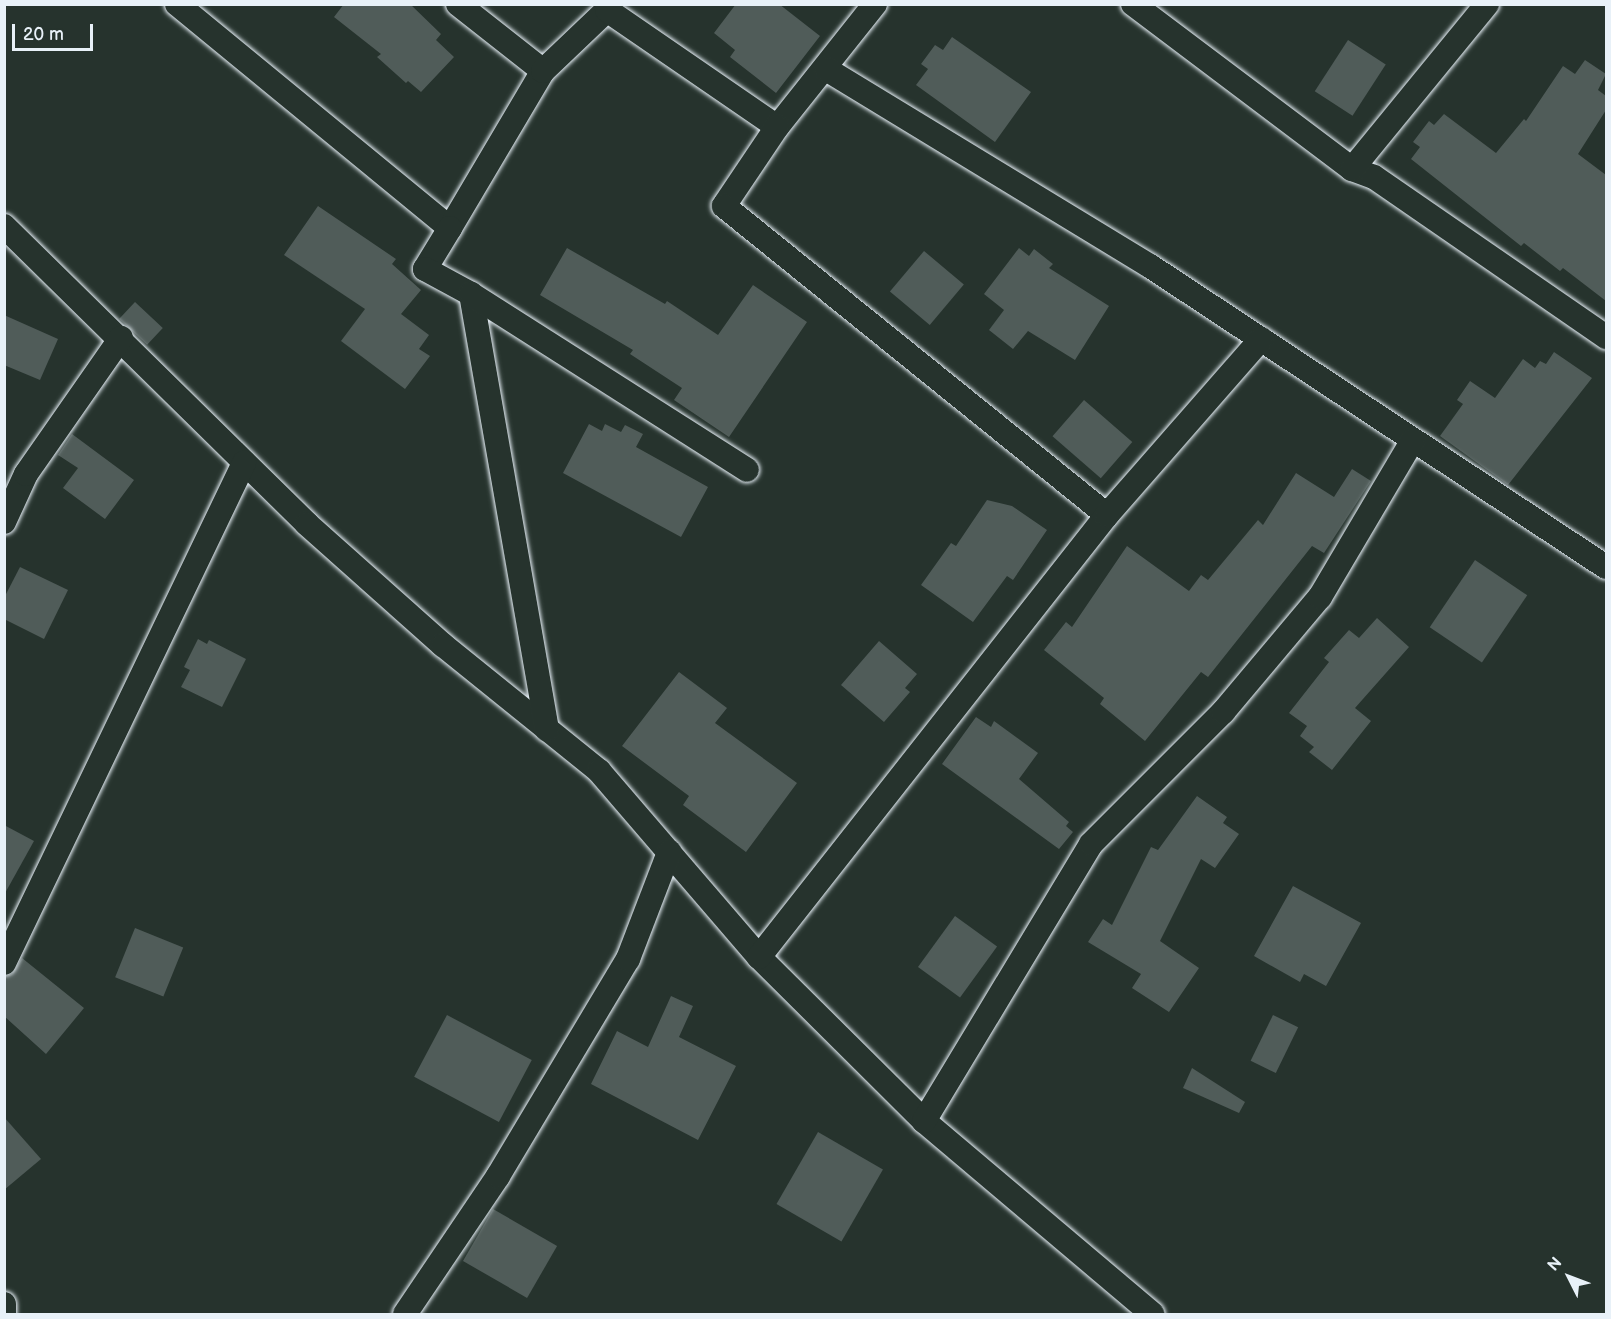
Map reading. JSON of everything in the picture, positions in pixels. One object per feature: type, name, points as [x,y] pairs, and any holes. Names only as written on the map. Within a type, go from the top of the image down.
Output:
[{"type":"street","points":[[177,4],[450,228]]},
{"type":"street","points":[[458,4],[543,71]]},
{"type":"street","points":[[875,4],[826,69],[777,127],[724,206],[1107,515]]},
{"type":"street","points":[[1133,4],[1352,169],[1374,177],[1606,337]]},
{"type":"street","points":[[1352,169],[1487,4]]},
{"type":"street","points":[[747,470],[471,294],[424,269],[543,71],[610,7],[777,127]]},
{"type":"street","points":[[826,69],[1150,266],[1606,567]]},
{"type":"street","points":[[4,226],[121,338],[244,463],[443,645],[599,771],[759,957],[924,1121],[1152,1314]]},
{"type":"street","points":[[471,294],[547,729]]},
{"type":"street","points":[[4,522],[26,474],[121,338]]},
{"type":"street","points":[[759,957],[1107,515],[1147,474],[1203,401],[1261,339]]},
{"type":"street","points":[[924,1121],[1091,844],[1223,712],[1320,597],[1413,440]]},
{"type":"street","points":[[4,963],[244,463]]},
{"type":"street","points":[[405,1314],[498,1176],[628,958],[669,852]]},
{"type":"street","points":[[4,1304],[4,1313]]},
{"type":"building","points":[[344,4],[410,4],[441,34],[436,40],[454,57],[421,92],[408,81],[406,83],[377,57],[381,54],[334,17]]},
{"type":"building","points":[[736,4],[779,4],[820,36],[776,93],[730,57],[735,50],[714,33]]},
{"type":"building","points":[[952,37],[1031,92],[995,142],[916,85],[928,69],[921,64],[935,45],[943,50]]},
{"type":"building","points":[[1348,40],[1386,65],[1353,116],[1315,91]]},
{"type":"building","points":[[1585,60],[1606,74],[1598,90],[1606,96],[1606,110],[1578,154],[1606,175],[1606,301],[1563,268],[1560,271],[1524,243],[1521,246],[1411,159],[1420,147],[1413,142],[1429,121],[1434,125],[1444,114],[1496,153],[1524,119],[1526,121],[1563,66],[1575,74]]},
{"type":"building","points":[[318,206],[396,259],[392,264],[421,290],[401,314],[429,335],[419,349],[430,356],[405,389],[341,341],[365,309],[284,255]]},
{"type":"building","points":[[567,248],[665,304],[667,301],[718,335],[753,285],[807,322],[729,437],[674,400],[682,388],[630,354],[633,350],[540,295]]},
{"type":"building","points":[[1019,248],[1029,256],[1034,249],[1053,264],[1049,268],[1109,306],[1075,360],[1028,331],[1013,349],[989,330],[1004,310],[984,294]]},
{"type":"building","points":[[924,251],[964,284],[930,325],[890,292]]},
{"type":"building","points":[[135,302],[163,328],[147,345],[119,319]]},
{"type":"building","points":[[4,315],[58,339],[40,380],[4,365]]},
{"type":"building","points":[[1554,352],[1592,378],[1508,485],[1440,436],[1463,404],[1457,400],[1470,381],[1495,398],[1523,359],[1535,368],[1540,361],[1546,364]]},
{"type":"building","points":[[1084,400],[1132,442],[1101,478],[1053,436]]},
{"type":"building","points":[[589,424],[602,431],[605,424],[621,432],[625,425],[643,434],[636,447],[708,487],[681,537],[563,473]]},
{"type":"building","points":[[72,434],[134,480],[105,519],[63,488],[78,468],[58,455]]},
{"type":"building","points":[[1352,469],[1371,481],[1324,553],[1312,546],[1208,677],[1201,672],[1145,741],[1100,704],[1104,698],[1044,650],[1066,622],[1072,627],[1127,546],[1189,591],[1201,575],[1208,580],[1258,520],[1263,525],[1296,473],[1334,497]]},
{"type":"building","points":[[987,500],[1012,506],[1047,530],[1013,580],[1007,576],[973,622],[921,585],[951,543],[956,546]]},
{"type":"building","points":[[1475,560],[1527,595],[1482,662],[1430,627]]},
{"type":"building","points":[[20,567],[68,590],[44,639],[4,619],[4,598]]},
{"type":"building","points":[[1377,618],[1409,647],[1355,708],[1371,721],[1332,770],[1309,752],[1314,747],[1300,736],[1307,726],[1289,713],[1329,662],[1324,658],[1349,630],[1359,638]]},
{"type":"building","points":[[198,639],[207,644],[209,640],[246,659],[222,707],[181,687],[190,670],[184,667]]},
{"type":"building","points":[[879,641],[917,674],[905,688],[910,692],[884,722],[841,685]]},
{"type":"building","points":[[679,672],[727,708],[715,723],[797,783],[746,852],[683,805],[689,796],[622,746]]},
{"type":"building","points":[[976,717],[991,727],[994,721],[1038,753],[1019,779],[1069,822],[1066,826],[1073,832],[1059,849],[942,764]]},
{"type":"building","points":[[1197,796],[1227,817],[1223,823],[1239,834],[1215,868],[1201,859],[1160,941],[1199,968],[1169,1012],[1132,988],[1141,974],[1088,942],[1103,919],[1112,925],[1151,847],[1158,850]]},
{"type":"building","points":[[4,825],[34,841],[4,895]]},
{"type":"building","points":[[1293,886],[1361,923],[1326,986],[1304,974],[1300,982],[1254,956]]},
{"type":"building","points":[[955,916],[997,947],[960,998],[918,967]]},
{"type":"building","points":[[135,928],[183,947],[163,997],[115,977]]},
{"type":"building","points":[[22,958],[84,1008],[46,1054],[4,1016],[4,977],[12,974]]},
{"type":"building","points":[[671,996],[693,1006],[679,1037],[736,1066],[698,1140],[591,1084],[617,1031],[648,1047]]},
{"type":"building","points":[[447,1015],[532,1060],[499,1122],[414,1077]]},
{"type":"building","points":[[1273,1015],[1298,1027],[1276,1073],[1251,1061]]},
{"type":"building","points":[[1192,1068],[1245,1102],[1239,1113],[1183,1088]]},
{"type":"building","points":[[4,1117],[41,1159],[4,1190]]},
{"type":"building","points":[[818,1132],[883,1170],[841,1241],[776,1204]]},
{"type":"building","points":[[493,1209],[557,1246],[527,1298],[463,1261]]}]
